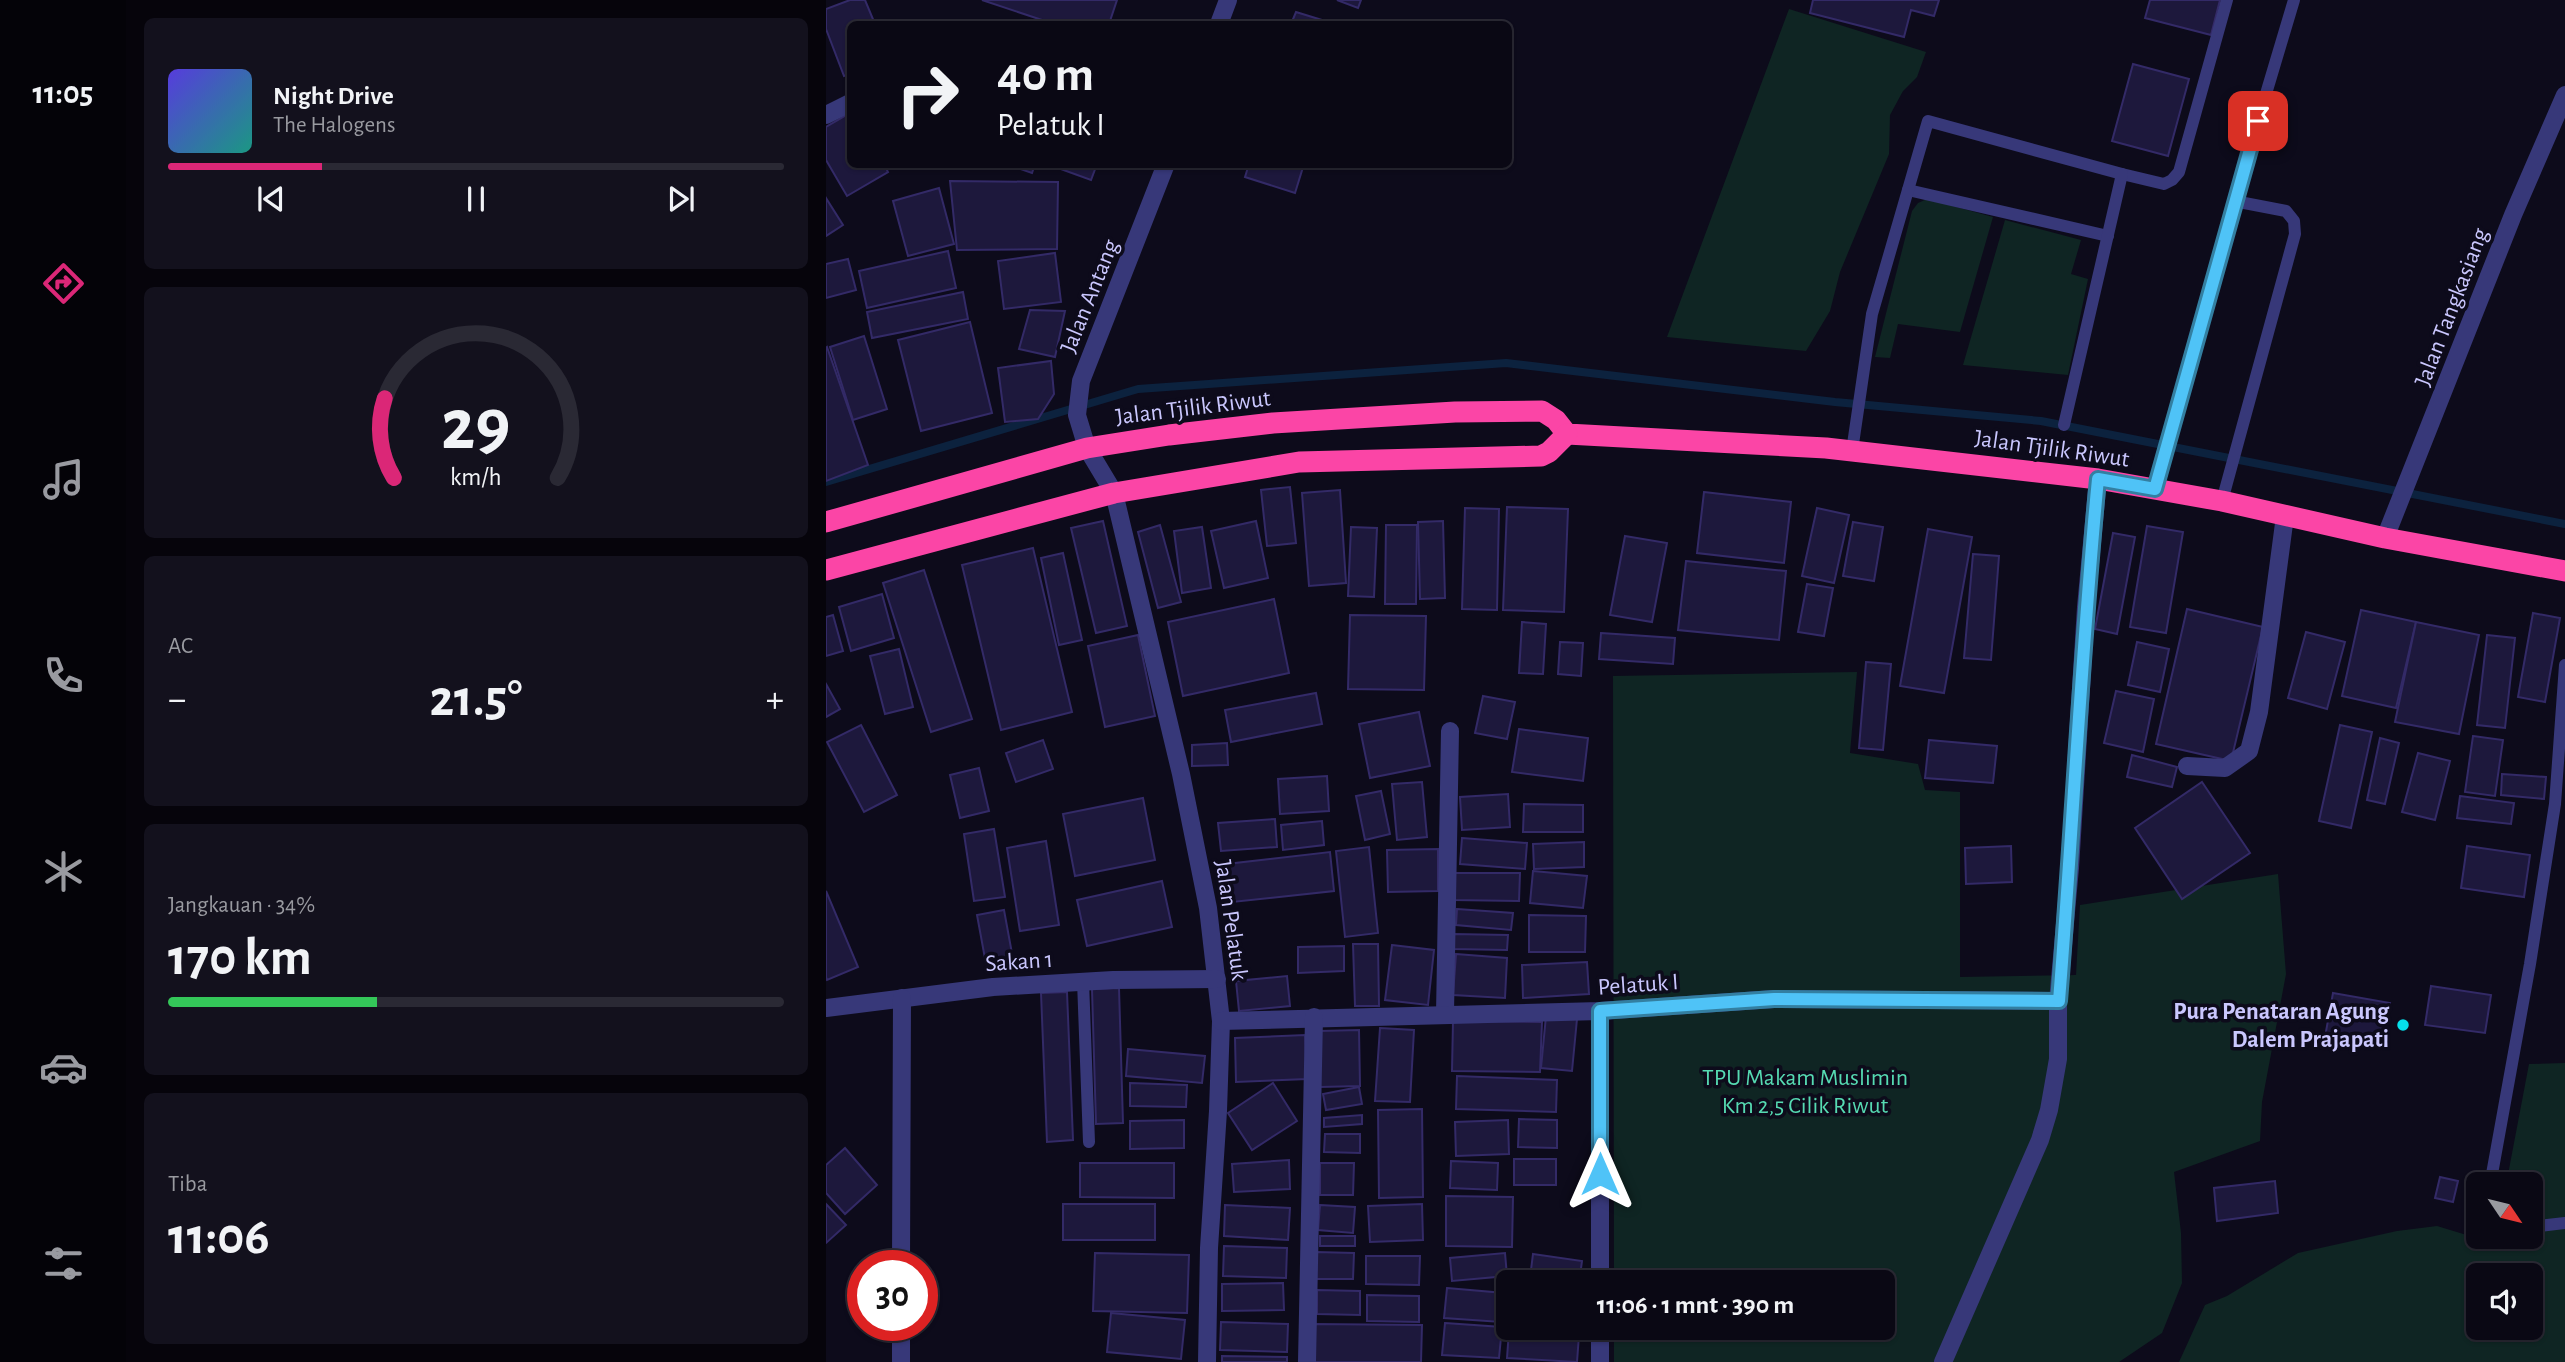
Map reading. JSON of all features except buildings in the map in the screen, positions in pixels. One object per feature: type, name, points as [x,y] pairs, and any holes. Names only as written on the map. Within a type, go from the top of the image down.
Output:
[{"type":"highway","name":"Jalan Tjilik Riwut","points":[[826,522],[1087,448],[1169,435],[1273,423],[1455,412],[1542,411],[1556,420],[1567,434],[1852,451],[2098,479],[2222,501],[2385,538],[2565,571]]},
{"type":"highway","points":[[826,570],[1114,493],[1299,461],[1541,456],[1549,452],[1567,434]]},
{"type":"street","points":[[1220,21],[1228,0]]},
{"type":"street","name":"Jalan Tangkasiang","points":[[2385,538],[2513,215],[2558,131],[2565,95]]},
{"type":"street","points":[[826,115],[847,104]]},
{"type":"street","name":"Jalan Antang","points":[[1114,493],[1087,448],[1077,415],[1081,382],[1118,293],[1165,168]]},
{"type":"street","points":[[1943,1362],[2043,1130],[2058,1059],[2059,1001],[2086,607],[2098,479]]},
{"type":"street","name":"Jalan Pelatuk","points":[[1114,493],[1195,838],[1217,979],[1221,1021],[1209,1248],[1207,1362]]},
{"type":"street","points":[[2187,766],[2224,768],[2249,751],[2259,712],[2285,516]]},
{"type":"street","points":[[1445,1014],[1450,731]]},
{"type":"street","name":"Sakan 1","points":[[826,1008],[993,987],[1083,981],[1217,979]]},
{"type":"street","points":[[901,1250],[902,998]]},
{"type":"street","name":"Pelatuk I","points":[[1221,1021],[1600,1011],[1774,999],[2059,1001]]},
{"type":"street","points":[[1600,1011],[1600,1270]]},
{"type":"street","points":[[1307,1362],[1314,1017]]},
{"type":"street","points":[[1600,1340],[1600,1362]]},
{"type":"street","points":[[901,1341],[901,1362]]},
{"type":"lane","points":[[1852,451],[1872,314],[1928,121],[2164,184],[2179,172],[2227,0]]},
{"type":"lane","points":[[2155,489],[2234,201],[2294,0]]},
{"type":"lane","points":[[2064,425],[2122,174]]},
{"type":"lane","points":[[1908,190],[2108,236]]},
{"type":"lane","points":[[2222,501],[2295,234],[2294,221],[2286,211],[2234,201]]},
{"type":"lane","points":[[2492,1172],[2530,964],[2555,804],[2565,665]]},
{"type":"lane","points":[[1083,981],[1089,1142]]},
{"type":"lane","points":[[2543,1226],[2565,1223]]},
{"type":"green space","points":[[1789,9],[1926,52],[1917,77],[1903,91],[1890,115],[1889,154],[1840,272],[1830,311],[1806,351],[1667,337]]},
{"type":"green space","points":[[1927,199],[1993,217],[1960,332],[1898,324],[1890,358],[1875,357],[1912,211],[1918,203]]},
{"type":"green space","points":[[2005,220],[2081,240],[2071,274],[2088,279],[2068,375],[1963,365]]},
{"type":"green space","name":"TPU Makam Muslimin Km 2,5 Cilik Riwut","points":[[1857,672],[1850,753],[1918,764],[1925,790],[1960,792],[1960,977],[2076,975],[2080,905],[2278,874],[2286,974],[2262,1102],[2260,1141],[2174,1172],[2181,1233],[2182,1283],[2162,1333],[2119,1362],[1614,1362],[1614,1340],[1895,1340],[1895,1270],[1614,1270],[1613,676]]},
{"type":"green space","points":[[2565,1063],[2565,1362],[2179,1362],[2205,1305],[2227,1296],[2298,1253],[2397,1231],[2437,1226],[2466,1235],[2466,1250],[2543,1250],[2543,1172],[2508,1172],[2529,1064]]},
{"type":"waterway","points":[[826,482],[1138,389],[1506,363],[1835,402],[2041,421],[2565,524]]},
{"type":"place","name":"Pura Penataran Agung Dalem Prajapati","points":[[2403,1025]]},
{"type":"route","points":[[1600,1174],[1600,1011],[1774,999],[2059,1001],[2086,607],[2098,479],[2155,489],[2258,121]]}]
